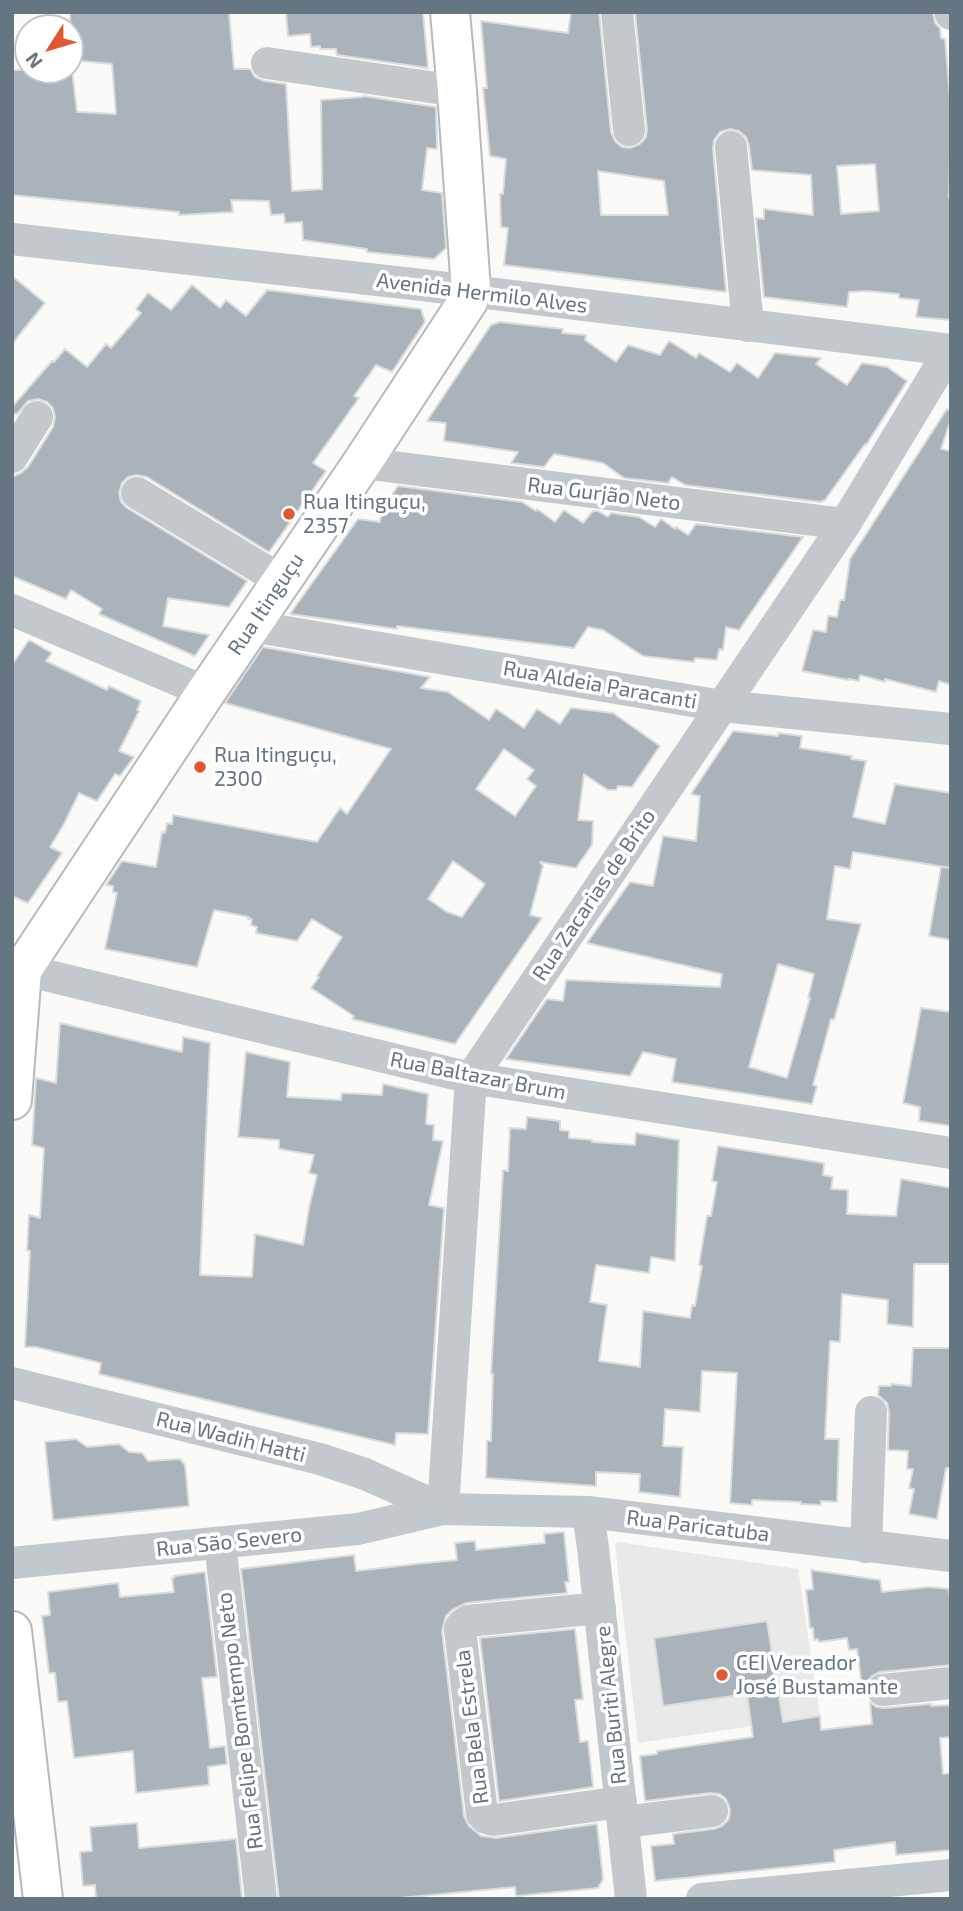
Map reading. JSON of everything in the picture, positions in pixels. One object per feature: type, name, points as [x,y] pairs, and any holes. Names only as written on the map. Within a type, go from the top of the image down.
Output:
[{"type":"main road","points":[[450,12],[471,291]]},
{"type":"main road","name":"Rua Itinguçu","points":[[12,1100],[17,969],[362,463],[468,301],[471,291]]},
{"type":"main road","points":[[12,1632],[43,1899]]},
{"type":"street","points":[[617,12],[629,130]]},
{"type":"street","points":[[267,63],[457,91]]},
{"type":"street","points":[[731,147],[748,326]]},
{"type":"street","name":"Avenida Hermilo Alves","points":[[12,239],[471,291],[951,350]]},
{"type":"street","name":"Rua Zacarias de Brito","points":[[471,1078],[845,524],[951,350]]},
{"type":"street","points":[[12,457],[37,417]]},
{"type":"street","name":"Rua Gurjão Neto","points":[[362,463],[845,524]]},
{"type":"street","points":[[137,494],[282,581]]},
{"type":"street","points":[[12,610],[206,692]]},
{"type":"street","name":"Rua Aldeia Paracanti","points":[[251,626],[722,706],[951,729]]},
{"type":"street","name":"Rua Baltazar Brum","points":[[17,969],[471,1078],[951,1153]]},
{"type":"street","points":[[443,1509],[471,1078]]},
{"type":"street","name":"Rua Wadih Hatti","points":[[12,1383],[320,1459],[365,1474],[443,1509]]},
{"type":"street","points":[[866,1547],[871,1412]]},
{"type":"street","name":"Rua Paricatuba","points":[[443,1509],[588,1512],[951,1556]]},
{"type":"street","name":"Rua São Severo","points":[[12,1563],[358,1529],[443,1509]]},
{"type":"street","name":"Rua Buriti Alegre","points":[[588,1512],[631,1899]]},
{"type":"street","name":"Rua Felipe Bomtempo Neto","points":[[220,1543],[261,1899]]},
{"type":"street","name":"Rua Bela Estrela","points":[[600,1608],[468,1621],[460,1629],[482,1814],[494,1820],[622,1812]]},
{"type":"street","points":[[883,1690],[951,1683]]},
{"type":"street","points":[[622,1812],[712,1811]]},
{"type":"street","points":[[702,1899],[951,1875]]},
{"type":"shaded area","name":"CEI Vereador José Bustamante","points":[[618,1542],[798,1569],[820,1716],[638,1743],[615,1545]]},
{"type":"building","points":[[229,12],[234,69],[250,69],[255,77],[264,81],[286,84],[292,191],[322,189],[321,100],[363,96],[436,107],[437,149],[427,148],[422,190],[442,193],[446,248],[434,259],[367,252],[367,249],[303,240],[302,222],[285,223],[284,214],[271,215],[269,201],[231,200],[233,212],[179,215],[179,212],[12,195],[12,70],[14,84],[74,84],[77,112],[116,114],[112,64],[84,61],[84,14],[70,14]]},
{"type":"building","points":[[286,12],[423,12],[428,68],[337,55],[336,49],[311,47],[310,34],[288,36]]},
{"type":"building","points":[[571,12],[599,12],[611,132],[622,147],[630,148],[640,144],[646,137],[647,129],[635,12],[933,12],[941,38],[945,39],[951,111],[951,320],[916,317],[919,300],[899,298],[899,294],[849,292],[847,307],[764,297],[756,218],[764,219],[764,209],[813,215],[811,175],[752,170],[746,137],[739,131],[730,129],[720,132],[714,140],[713,149],[726,292],[504,265],[508,228],[501,227],[500,194],[503,194],[506,159],[490,156],[483,88],[487,88],[481,21],[568,33]],"holes":[[[875,164],[879,211],[841,214],[837,166]],[[598,171],[664,181],[668,215],[601,215]]]},
{"type":"building","points":[[12,276],[45,303],[12,344]]},
{"type":"building","points":[[192,285],[220,308],[226,300],[246,316],[267,290],[421,309],[425,322],[392,372],[376,365],[354,396],[359,398],[313,463],[326,471],[269,552],[147,477],[128,477],[122,483],[119,493],[121,502],[127,508],[247,581],[229,607],[168,598],[163,626],[209,635],[195,656],[99,614],[102,609],[71,590],[66,599],[12,576],[12,477],[28,467],[53,427],[55,417],[53,408],[38,399],[28,401],[17,414],[12,413],[12,407],[65,349],[87,367],[106,344],[111,348],[141,313],[136,309],[148,293],[171,310]]},
{"type":"building","points":[[500,322],[563,329],[562,333],[586,335],[585,340],[616,362],[628,345],[660,355],[669,341],[696,358],[699,353],[730,372],[737,363],[758,378],[775,353],[821,358],[816,364],[847,385],[862,363],[887,367],[907,381],[866,445],[825,500],[820,502],[685,485],[672,477],[668,483],[624,478],[603,463],[554,454],[544,467],[511,463],[518,452],[444,441],[446,423],[427,421],[491,325]]},
{"type":"building","points":[[947,409],[951,411],[951,419],[941,449],[951,451],[951,685],[939,681],[936,692],[860,675],[859,681],[802,671],[813,630],[826,632],[828,616],[837,617],[840,600],[844,600],[850,559]]},
{"type":"building","points":[[398,486],[522,502],[555,522],[564,510],[583,523],[593,511],[598,511],[608,517],[611,513],[639,517],[655,527],[661,519],[688,535],[696,524],[803,537],[739,630],[726,627],[723,650],[719,649],[717,660],[695,658],[694,662],[643,656],[603,630],[588,627],[574,648],[397,626],[397,629],[290,614],[358,519],[380,522],[382,510]]},
{"type":"building","points":[[29,640],[52,653],[46,661],[107,690],[109,686],[141,701],[137,710],[139,711],[119,751],[134,757],[120,776],[115,774],[97,801],[79,793],[50,847],[62,853],[28,903],[12,896],[12,665]]},
{"type":"building","points":[[263,647],[430,677],[421,688],[448,692],[489,720],[496,709],[524,728],[537,709],[560,724],[571,708],[613,713],[660,746],[632,787],[618,786],[616,790],[608,790],[584,774],[578,820],[593,821],[592,845],[576,868],[540,862],[543,866],[530,915],[542,918],[455,1044],[352,1019],[354,1016],[311,988],[342,937],[312,919],[297,941],[256,933],[257,927],[251,925],[252,919],[248,919],[249,917],[214,910],[197,967],[105,949],[117,893],[113,892],[113,886],[106,885],[122,861],[156,867],[162,832],[165,833],[167,823],[172,824],[173,815],[317,842],[340,808],[347,814],[391,749],[225,703]],"holes":[[[504,749],[534,770],[527,779],[536,786],[515,816],[476,789]],[[453,861],[485,884],[462,917],[447,912],[428,899]]]},
{"type":"building","points":[[733,731],[802,736],[800,748],[852,756],[851,759],[866,761],[853,817],[885,824],[895,784],[951,793],[951,868],[853,852],[850,869],[835,866],[827,919],[861,924],[813,1085],[817,1086],[812,1104],[672,1082],[676,1059],[643,1052],[630,1076],[506,1059],[547,999],[563,1001],[566,980],[720,987],[722,974],[587,943],[630,882],[653,886],[663,836],[696,841],[700,796],[691,794]],"holes":[[[778,964],[814,974],[810,998],[787,1078],[749,1067]]]},
{"type":"building","points":[[941,867],[951,868],[951,940],[929,936]]},
{"type":"building","points":[[921,1008],[951,1012],[951,1126],[919,1121],[920,1107],[903,1103]]},
{"type":"building","points":[[60,1023],[182,1052],[183,1037],[210,1043],[200,1275],[252,1277],[255,1234],[303,1245],[317,1175],[309,1173],[314,1155],[279,1149],[279,1140],[238,1137],[246,1052],[290,1062],[287,1097],[341,1100],[342,1093],[382,1095],[383,1084],[428,1094],[426,1124],[434,1125],[433,1140],[443,1141],[429,1205],[444,1208],[428,1434],[396,1433],[395,1445],[99,1374],[101,1363],[36,1347],[25,1347],[29,1215],[40,1218],[44,1148],[32,1145],[36,1078],[56,1083]]},
{"type":"building","points":[[527,1117],[560,1121],[560,1130],[569,1131],[569,1138],[592,1142],[635,1145],[636,1133],[679,1140],[675,1261],[651,1257],[649,1273],[596,1265],[590,1302],[607,1305],[599,1361],[640,1367],[643,1311],[690,1318],[692,1305],[695,1306],[702,1266],[699,1265],[707,1216],[711,1216],[717,1182],[712,1181],[718,1146],[824,1163],[823,1175],[833,1177],[831,1189],[848,1190],[847,1214],[896,1216],[901,1179],[951,1188],[951,1264],[914,1264],[913,1327],[887,1324],[888,1300],[842,1294],[840,1342],[830,1341],[825,1439],[839,1439],[837,1502],[821,1501],[821,1505],[752,1500],[752,1505],[730,1503],[737,1373],[702,1371],[700,1412],[665,1409],[663,1446],[683,1447],[680,1497],[639,1492],[640,1474],[596,1472],[596,1486],[486,1478],[487,1441],[491,1441],[491,1374],[503,1170],[508,1171],[510,1128],[526,1129]]},
{"type":"building","points":[[913,1348],[951,1348],[950,1468],[946,1468],[937,1519],[909,1514],[914,1489],[909,1488],[913,1469],[907,1469],[908,1451],[888,1450],[889,1412],[887,1403],[878,1395],[879,1386],[911,1386]]},
{"type":"building","points":[[76,1439],[87,1447],[119,1444],[129,1452],[142,1453],[148,1461],[180,1459],[185,1465],[189,1506],[53,1520],[45,1442]]},
{"type":"building","points":[[564,1532],[569,1582],[565,1582],[567,1593],[466,1603],[446,1616],[442,1631],[464,1816],[469,1826],[481,1836],[496,1838],[597,1824],[603,1879],[598,1888],[516,1896],[515,1887],[389,1899],[279,1899],[241,1569],[354,1555],[356,1571],[457,1560],[455,1543],[475,1541],[476,1550],[545,1543],[544,1534]]},
{"type":"building","points":[[811,1570],[880,1580],[882,1592],[929,1587],[949,1589],[951,1665],[880,1672],[862,1687],[857,1649],[849,1650],[847,1638],[819,1642],[818,1639],[814,1640],[806,1590],[813,1589]]},
{"type":"building","points":[[205,1572],[217,1677],[202,1678],[210,1748],[225,1746],[227,1764],[208,1767],[209,1785],[136,1793],[133,1751],[74,1758],[67,1701],[58,1702],[55,1673],[49,1673],[42,1616],[50,1615],[48,1592],[118,1583],[120,1597],[174,1592],[174,1576]]},
{"type":"building","points":[[767,1621],[783,1722],[820,1716],[821,1730],[872,1724],[870,1702],[876,1707],[884,1708],[951,1705],[951,1737],[940,1738],[943,1774],[951,1773],[951,1850],[896,1855],[895,1842],[834,1850],[835,1862],[655,1881],[651,1846],[674,1844],[673,1834],[722,1826],[729,1819],[730,1809],[726,1799],[720,1794],[710,1793],[645,1801],[640,1756],[657,1754],[657,1751],[753,1737],[747,1694],[663,1706],[654,1638]]},
{"type":"building","points":[[575,1629],[583,1699],[575,1700],[580,1742],[588,1741],[593,1787],[499,1801],[480,1638]]},
{"type":"building","points":[[137,1823],[139,1848],[236,1839],[242,1899],[96,1899],[95,1885],[83,1886],[80,1852],[92,1851],[90,1827]]},
{"type":"place","name":"Rua Itinguçu, 2357","points":[[289,514]]},
{"type":"place","name":"Rua Itinguçu, 2300","points":[[200,767]]},
{"type":"place","name":"CEI Vereador José Bustamante","points":[[722,1675]]}]
